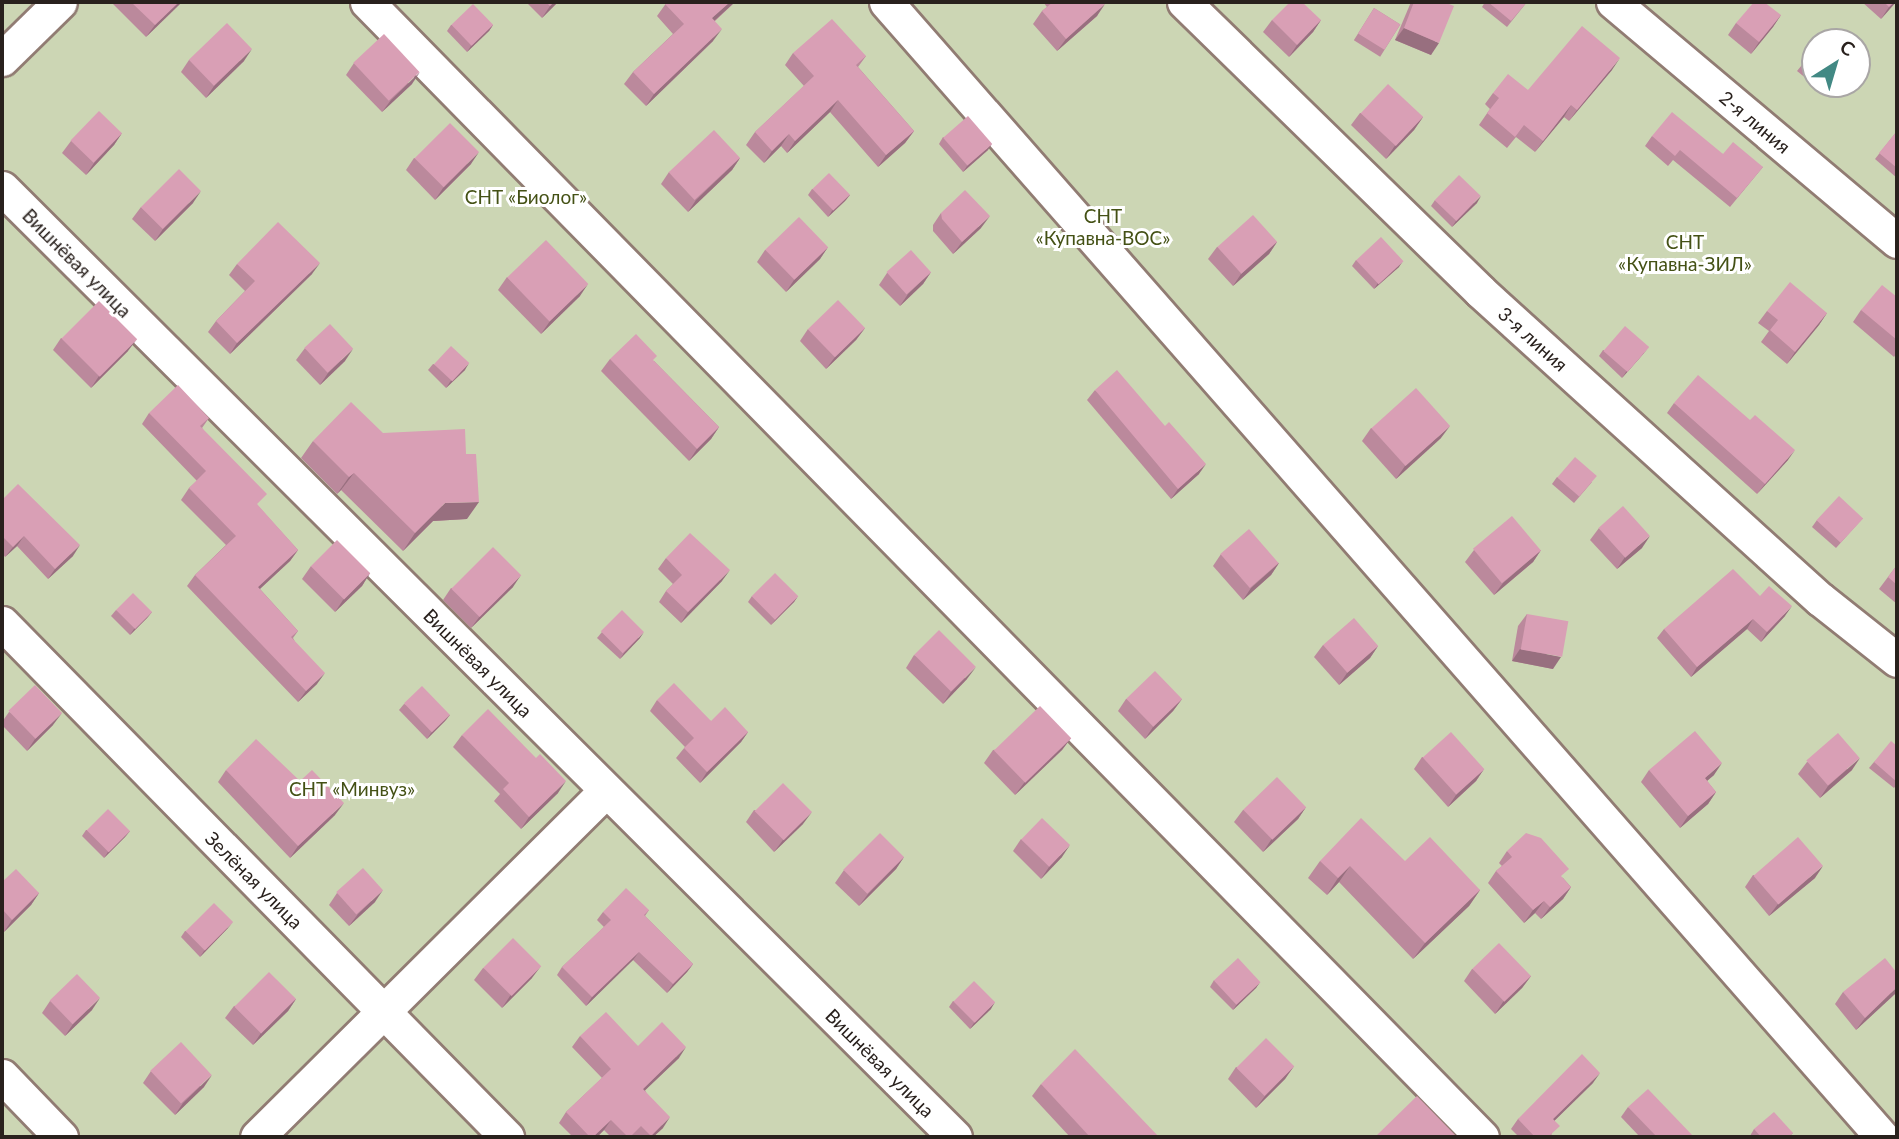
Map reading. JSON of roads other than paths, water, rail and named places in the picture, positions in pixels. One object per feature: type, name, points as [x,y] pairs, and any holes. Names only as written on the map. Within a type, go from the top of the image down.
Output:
[{"type":"street","points":[[2,59],[60,2]]},
{"type":"street","points":[[367,2],[1482,1137]]},
{"type":"street","points":[[886,2],[1882,1137]]},
{"type":"street","name":"3-я линия","points":[[1184,2],[1480,291],[1820,599],[1897,660]]},
{"type":"street","name":"2-я линия","points":[[1613,2],[1897,242]]},
{"type":"street","name":"Вишнёвая улица","points":[[2,188],[955,1137]]},
{"type":"street","name":"Зелёная улица","points":[[2,623],[507,1137]]},
{"type":"street","points":[[257,1137],[606,790]]},
{"type":"street","points":[[2,1076],[61,1137]]},
{"type":"park label","name":"СНТ «Биолог»","points":[[526,197]]},
{"type":"park label","name":"СНТ «Купавна-ВОС»","points":[[1103,227]]},
{"type":"park label","name":"СНТ «Купавна-ЗИЛ»","points":[[1685,253]]},
{"type":"park label","name":"СНТ «Минвуз»","points":[[352,789]]}]
